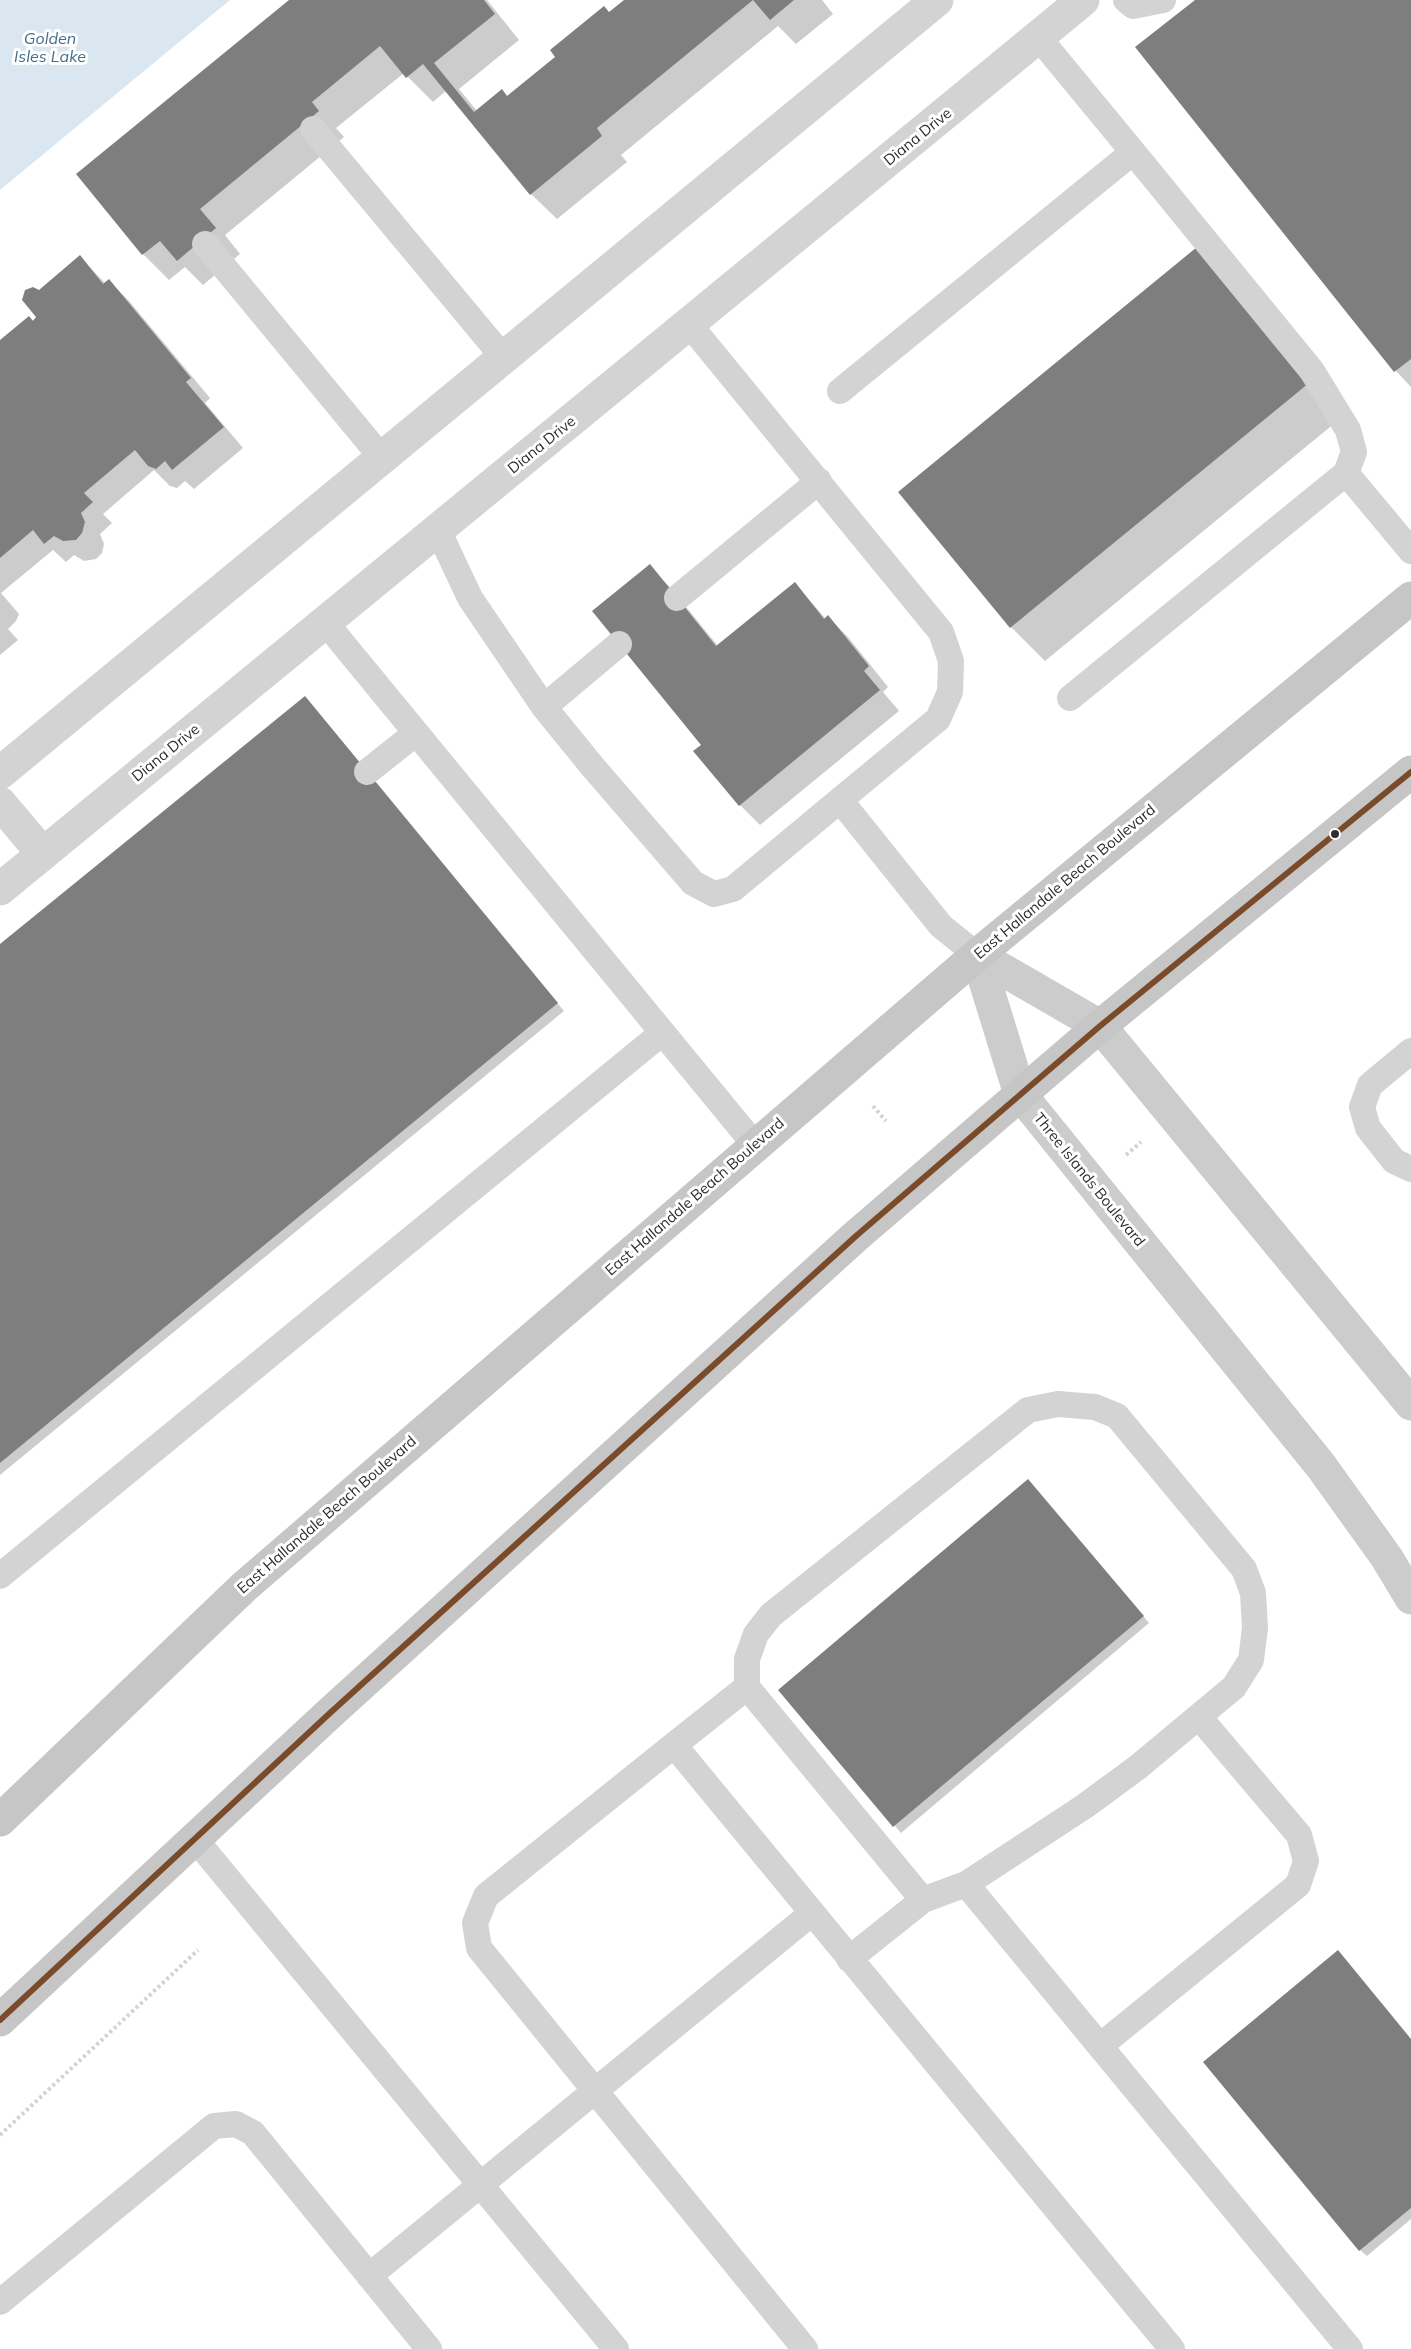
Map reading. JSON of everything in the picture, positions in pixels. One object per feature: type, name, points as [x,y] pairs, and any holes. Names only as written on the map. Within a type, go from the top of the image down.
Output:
[{"type":"main road","name":"East Hallandale Beach Boulevard","points":[[0,1820],[245,1586],[977,955],[1411,598]]},
{"type":"main road","points":[[0,2020],[356,1690],[847,1244],[1100,1026],[1411,772]]},
{"type":"street","points":[[0,773],[937,0]]},
{"type":"street","name":"Diana Drive","points":[[0,889],[1083,0]]},
{"type":"street","points":[[0,803],[43,854]]},
{"type":"street","points":[[977,955],[1100,1026],[1411,1404]]},
{"type":"street","name":"Three Islands Boulevard","points":[[977,955],[1020,1094],[1321,1466],[1387,1558],[1411,1598]]},
{"type":"lane","points":[[1126,0],[1134,6],[1163,0]]},
{"type":"lane","points":[[1039,38],[1312,371],[1348,430],[1354,452],[1346,473],[1070,698]]},
{"type":"lane","points":[[313,129],[503,357]]},
{"type":"lane","points":[[840,391],[1133,152]]},
{"type":"lane","points":[[205,244],[382,458]]},
{"type":"lane","points":[[438,530],[470,598],[544,707],[592,766],[693,883],[714,894],[733,889],[938,719],[950,692],[951,661],[941,632],[689,324]]},
{"type":"lane","points":[[1346,473],[1411,551]]},
{"type":"lane","points":[[677,598],[819,482]]},
{"type":"lane","points":[[325,622],[755,1145]]},
{"type":"lane","points":[[544,707],[619,644]]},
{"type":"lane","points":[[368,772],[416,733]]},
{"type":"lane","points":[[840,800],[941,926],[977,955]]},
{"type":"lane","points":[[0,1576],[662,1033]]},
{"type":"lane","points":[[1411,1051],[1370,1084],[1362,1107],[1368,1128],[1394,1161],[1411,1169]]},
{"type":"lane","points":[[849,1959],[923,1900],[966,1884],[1085,1806],[1138,1767],[1234,1687],[1251,1660],[1255,1628],[1253,1593],[1244,1569],[1117,1416],[1095,1407],[1058,1404],[1028,1410],[771,1615],[756,1634],[747,1659],[747,1687],[923,1900]]},
{"type":"lane","points":[[747,1687],[486,1896],[475,1923],[479,1948],[805,2349]]},
{"type":"lane","points":[[1100,2046],[1298,1886],[1306,1861],[1299,1835],[1199,1717]]},
{"type":"lane","points":[[674,1745],[1172,2349]]},
{"type":"lane","points":[[195,1839],[616,2349]]},
{"type":"lane","points":[[966,1884],[1350,2349]]},
{"type":"lane","points":[[369,2276],[812,1913]]},
{"type":"lane","points":[[0,2302],[214,2126],[236,2124],[253,2133],[429,2349]]},
{"type":"path","points":[[873,1106],[886,1121]]},
{"type":"path","points":[[1125,1155],[1143,1140]]},
{"type":"path","points":[[0,2135],[198,1950]]},
{"type":"water","name":"Golden Isles Lake","points":[[0,0],[230,0],[0,190]]},
{"type":"building","points":[[289,0],[484,0],[495,14],[434,63],[474,112],[502,89],[507,96],[555,57],[550,50],[604,6],[609,12],[624,0],[753,0],[597,128],[602,136],[530,195],[423,64],[406,78],[380,46],[312,102],[319,111],[200,209],[216,228],[177,261],[160,241],[142,255],[76,174]]},
{"type":"building","points":[[753,0],[794,0],[770,20]]},
{"type":"building","points":[[1195,0],[1411,0],[1411,359],[1394,372],[1135,47]]},
{"type":"building","points":[[1197,247],[1309,383],[1010,628],[898,492]]},
{"type":"building","points":[[80,255],[103,284],[109,279],[191,378],[186,382],[224,427],[172,470],[165,461],[156,469],[148,466],[135,450],[84,493],[93,502],[81,513],[85,522],[82,533],[76,540],[63,541],[54,536],[44,544],[33,530],[0,558],[0,340],[29,316],[33,321],[36,317],[22,300],[25,290],[33,287],[39,290]]},
{"type":"building","points":[[650,564],[716,646],[795,582],[824,619],[828,615],[869,666],[864,671],[880,690],[739,806],[693,751],[701,745],[592,611]]},
{"type":"building","points":[[305,696],[558,1003],[0,1463],[0,944]]},
{"type":"building","points":[[1028,1479],[1144,1616],[893,1827],[778,1690]]},
{"type":"building","points":[[1338,1950],[1411,2039],[1411,2208],[1359,2251],[1203,2062]]},
{"type":"transit line","points":[[0,2020],[330,1713],[856,1236],[1100,1026],[1411,772]]}]
